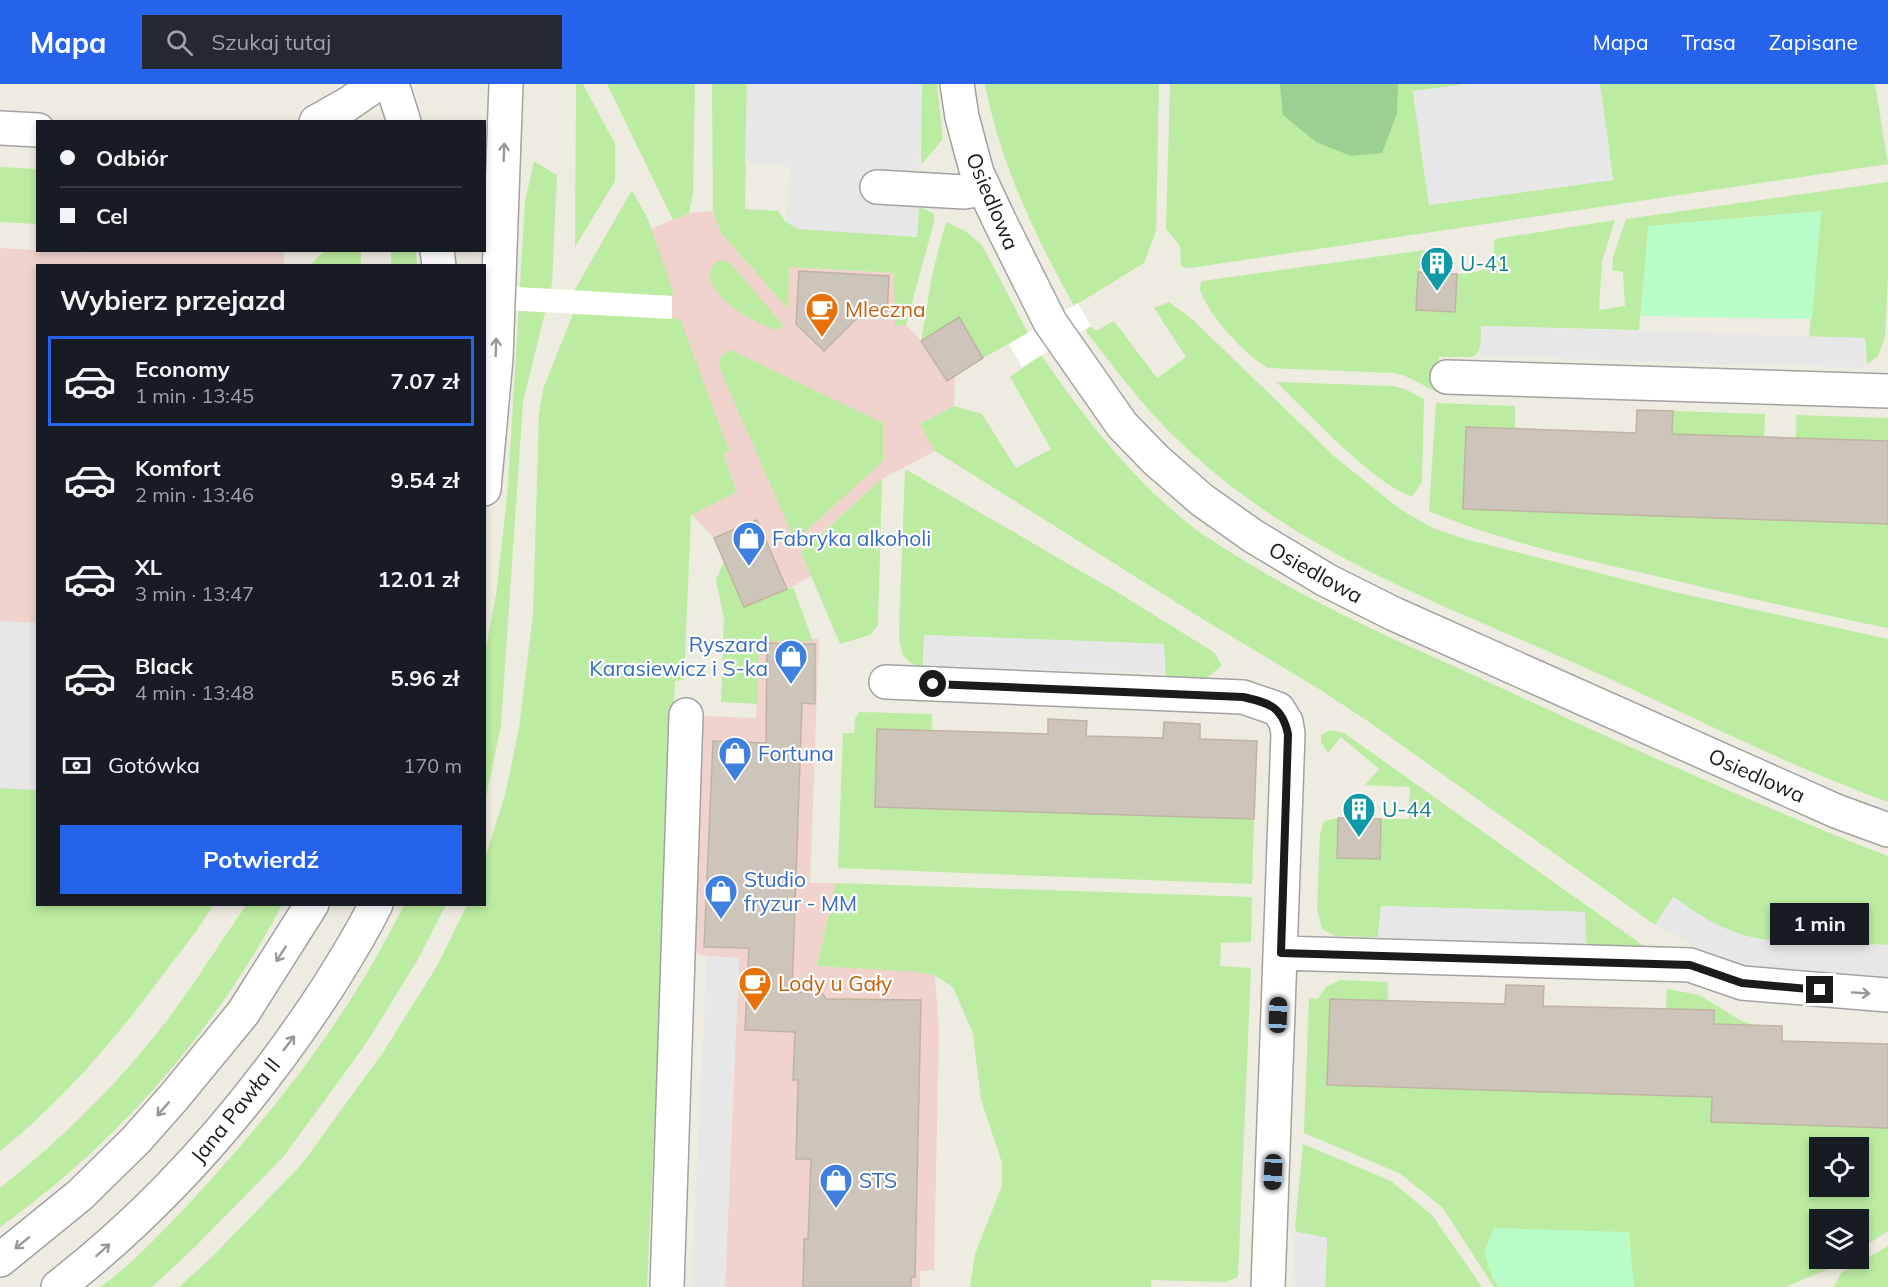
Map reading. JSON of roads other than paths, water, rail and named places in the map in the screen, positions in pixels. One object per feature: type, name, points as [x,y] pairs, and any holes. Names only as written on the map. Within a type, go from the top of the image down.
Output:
[{"type":"street","points":[[319,120],[377,84]]},
{"type":"street","points":[[392,84],[403,120]]},
{"type":"street","points":[[486,467],[496,358],[506,84]]},
{"type":"street","name":"Osiedlowa","points":[[957,84],[962,117],[977,173],[1040,303],[1075,360],[1122,425],[1156,460],[1202,500],[1254,536],[1326,580],[1394,614],[1836,811],[1888,830]]},
{"type":"street","points":[[0,128],[36,130]]},
{"type":"street","points":[[877,187],[964,192],[984,189]]},
{"type":"street","points":[[1447,377],[1888,391]]},
{"type":"street","points":[[886,682],[1243,697],[1262,701],[1278,709],[1286,722],[1288,734],[1268,1287]]},
{"type":"street","points":[[667,1287],[686,715]]},
{"type":"street","points":[[0,1260],[80,1195],[136,1140],[243,1013],[311,906]]},
{"type":"street","name":"Jana Pawła II","points":[[58,1287],[99,1253],[189,1167],[251,1094],[304,1023],[364,929],[375,906]]},
{"type":"street","points":[[1281,953],[1690,965],[1742,983],[1888,995]]},
{"type":"place","name":"U-41","points":[[1437,292]]},
{"type":"place","name":"Mleczna","points":[[822,338]]},
{"type":"place","name":"Fabryka alkoholi","points":[[749,567]]},
{"type":"place","name":"Ryszard Karasiewicz i S-ka","points":[[791,685]]},
{"type":"place","name":"Fortuna","points":[[735,782]]},
{"type":"place","name":"U-44","points":[[1359,838]]},
{"type":"place","name":"Studio fryzur - MM","points":[[721,920]]},
{"type":"place","name":"Lody u Gały","points":[[755,1012]]},
{"type":"place","name":"STS","points":[[836,1209]]}]
